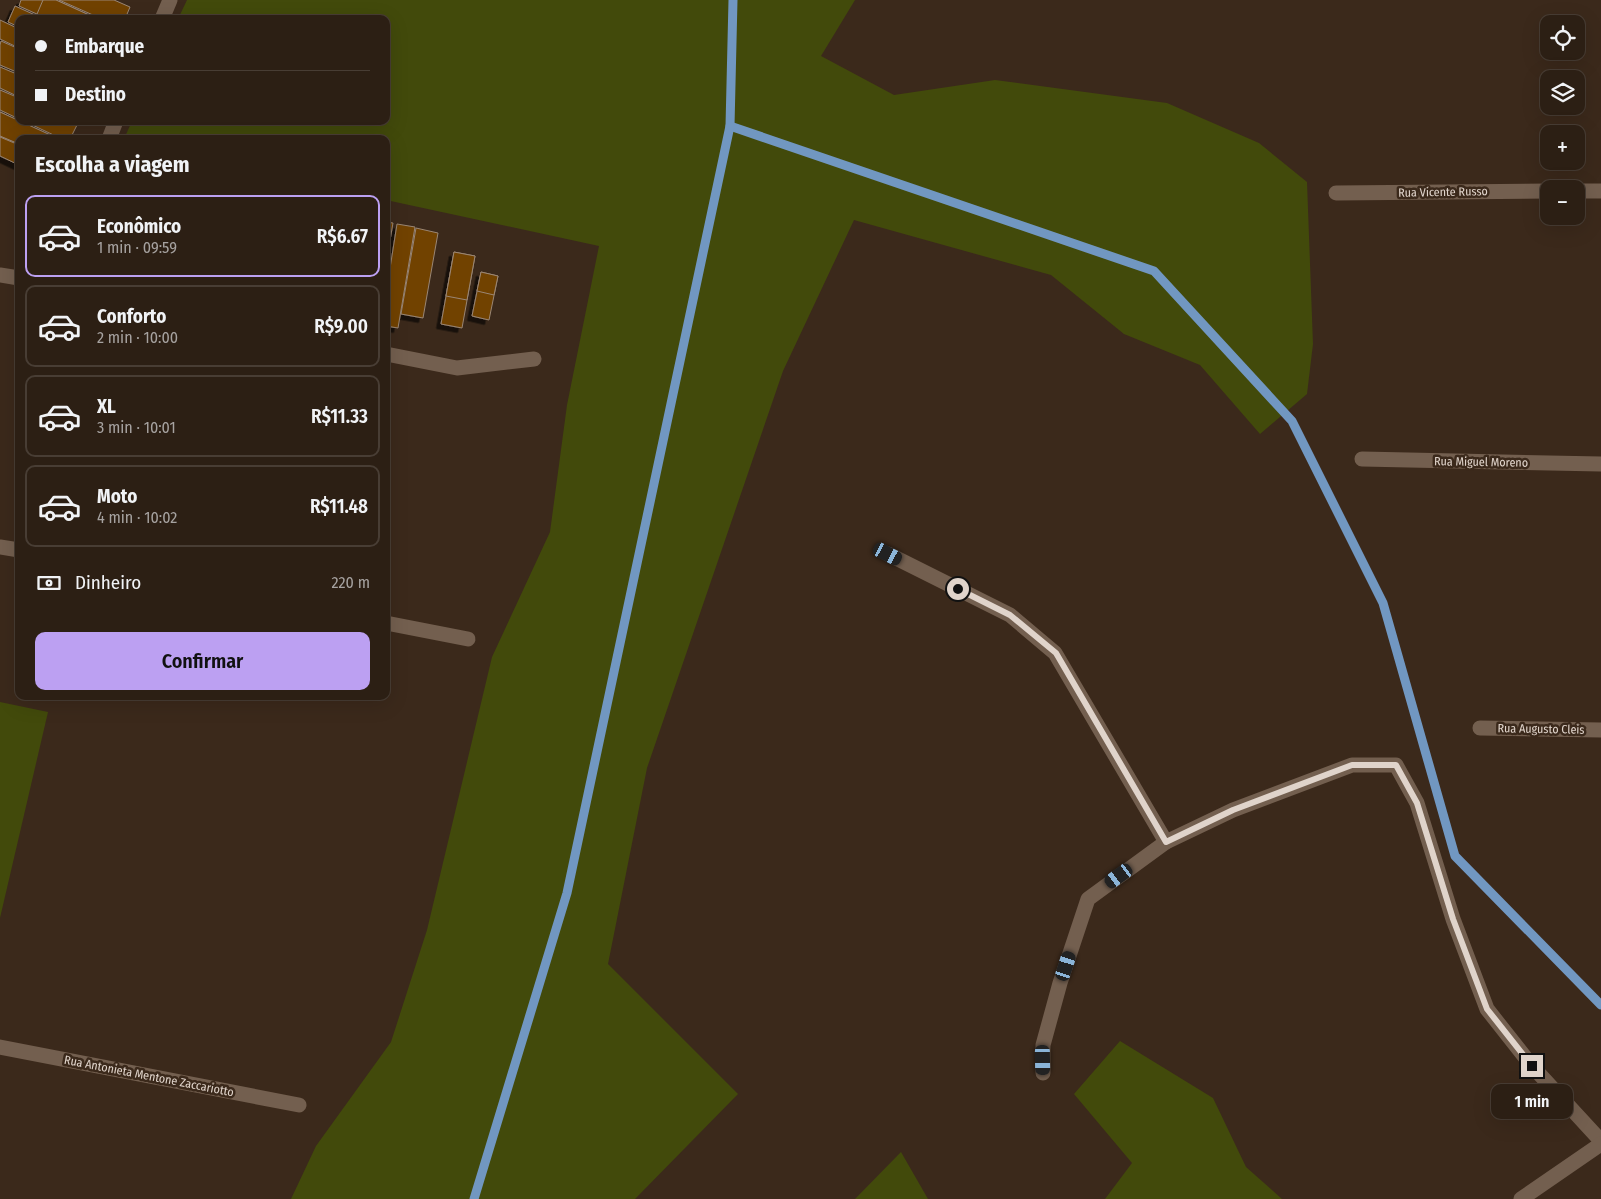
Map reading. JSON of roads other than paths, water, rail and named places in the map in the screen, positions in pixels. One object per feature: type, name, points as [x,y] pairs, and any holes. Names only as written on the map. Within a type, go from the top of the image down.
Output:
[{"type":"street","points":[[164,15],[170,0]]},
{"type":"street","name":"Rua Vicente Russo","points":[[1336,193],[1540,191]]},
{"type":"street","points":[[1585,191],[1601,191]]},
{"type":"street","points":[[0,274],[15,277]]},
{"type":"street","points":[[390,355],[457,368],[534,359]]},
{"type":"street","name":"Rua Miguel Moreno","points":[[1362,459],[1601,464]]},
{"type":"street","points":[[0,547],[15,549]]},
{"type":"street","points":[[888,554],[1010,615],[1056,653],[1166,842]]},
{"type":"street","points":[[390,624],[468,639]]},
{"type":"street","name":"Rua Augusto Cleis","points":[[1480,728],[1601,730]]},
{"type":"street","points":[[1043,1074],[1043,1046],[1060,982],[1088,899],[1166,842],[1233,810],[1352,765],[1396,765],[1417,803],[1453,919],[1487,1009],[1532,1066],[1601,1143],[1521,1199]]},
{"type":"street","name":"Rua Antonieta Mentone Zaccariotto","points":[[0,1047],[299,1104]]},
{"type":"waterway","points":[[474,1199],[567,893],[730,126],[733,0]]},
{"type":"waterway","points":[[730,126],[1154,271],[1292,421],[1383,603],[1455,856],[1601,1005]]}]
